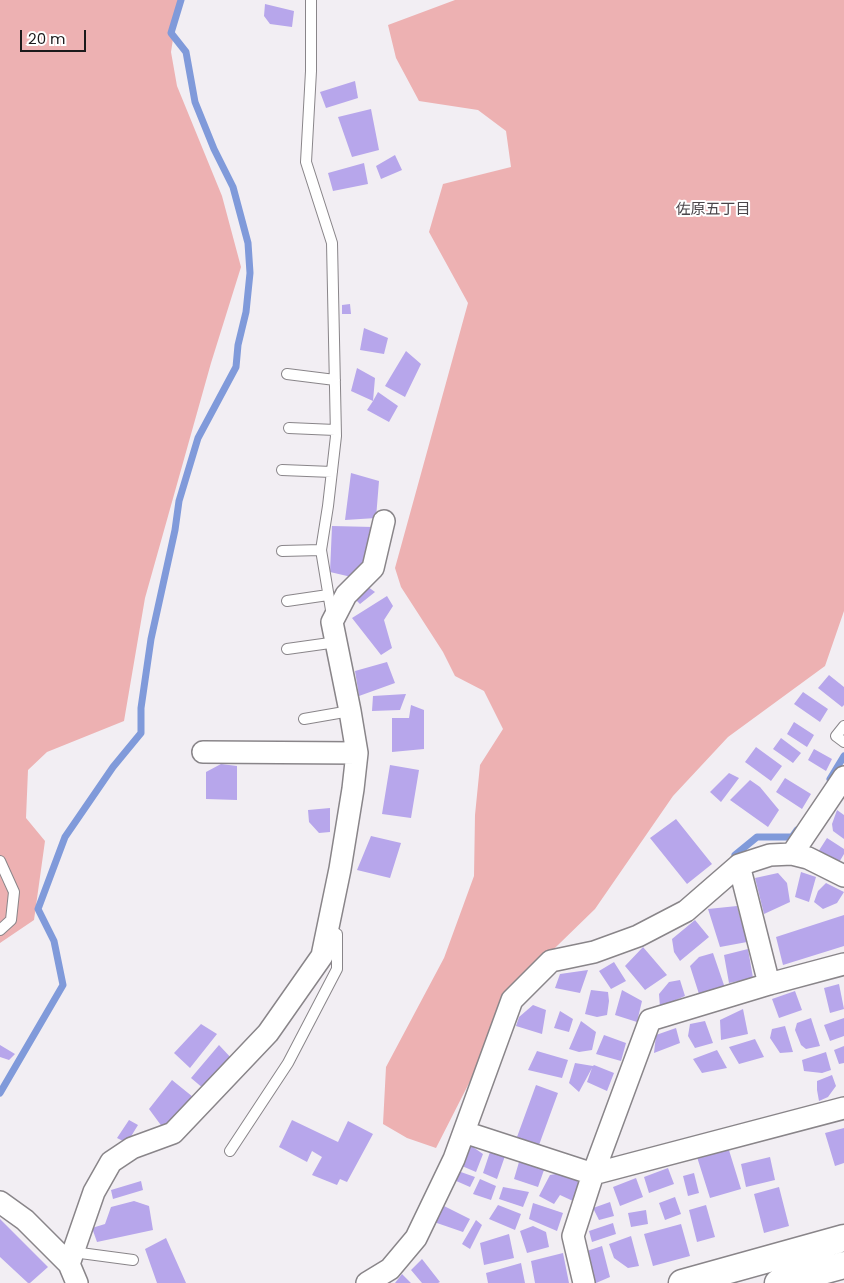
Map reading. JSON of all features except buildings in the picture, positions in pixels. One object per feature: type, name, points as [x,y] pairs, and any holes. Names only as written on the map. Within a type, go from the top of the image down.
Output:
[{"type":"street","points":[[0,1202],[25,1220],[73,1266],[94,1192],[111,1162],[132,1148],[173,1133],[268,1033],[322,956],[340,869],[357,753],[332,622],[346,595],[373,568],[384,520]]},
{"type":"street","points":[[204,752],[357,753]]},
{"type":"street","points":[[792,854],[844,777]]},
{"type":"street","points":[[367,1283],[390,1269],[416,1238],[454,1159],[512,1000],[551,961],[594,952],[638,936],[686,911],[739,866],[770,855],[792,854],[808,858],[844,876]]},
{"type":"street","points":[[739,866],[769,984]]},
{"type":"street","points":[[584,1283],[573,1236],[593,1174],[650,1020],[769,984],[844,964]]},
{"type":"street","points":[[464,1132],[593,1174],[844,1108]]},
{"type":"street","points":[[682,1283],[844,1238]]},
{"type":"street","points":[[778,1283],[844,1265]]},
{"type":"lane","points":[[311,0],[311,71],[306,162],[332,243],[336,430],[321,550],[332,622]]},
{"type":"lane","points":[[287,374],[334,380]]},
{"type":"lane","points":[[289,428],[336,430]]},
{"type":"lane","points":[[282,470],[332,472]]},
{"type":"lane","points":[[282,551],[321,550]]},
{"type":"lane","points":[[287,601],[328,595]]},
{"type":"lane","points":[[287,649],[337,642]]},
{"type":"lane","points":[[304,719],[350,711]]},
{"type":"lane","points":[[844,726],[836,736],[844,742]]},
{"type":"lane","points":[[0,861],[14,892],[11,920],[0,930]]},
{"type":"lane","points":[[230,1151],[288,1063],[337,969],[337,934],[327,929]]},
{"type":"lane","points":[[73,1266],[133,1260]]},
{"type":"shaded area","points":[[0,0],[179,0],[171,52],[177,86],[222,196],[241,267],[211,363],[145,598],[124,721],[47,752],[28,770],[26,818],[45,841],[34,920],[0,943]]},
{"type":"shaded area","points":[[455,0],[844,0],[844,611],[825,666],[728,737],[673,796],[595,909],[521,981],[436,1148],[407,1138],[383,1124],[386,1067],[444,958],[474,876],[475,815],[480,765],[503,729],[484,691],[455,676],[443,652],[401,587],[395,568],[468,303],[429,232],[443,184],[511,167],[506,131],[478,110],[419,101],[396,58],[388,25]]},
{"type":"waterway","points":[[0,1093],[63,985],[54,941],[38,909],[65,837],[113,767],[141,733],[141,708],[151,639],[175,530],[179,501],[198,438],[236,367],[238,345],[246,312],[250,273],[248,243],[233,187],[214,149],[195,102],[186,52],[171,33],[181,0]]},
{"type":"waterway","points":[[830,779],[844,756]]},
{"type":"waterway","points":[[735,855],[757,837],[792,837],[797,830]]},
{"type":"district","name":"佐原五丁目","points":[[713,210]]}]
